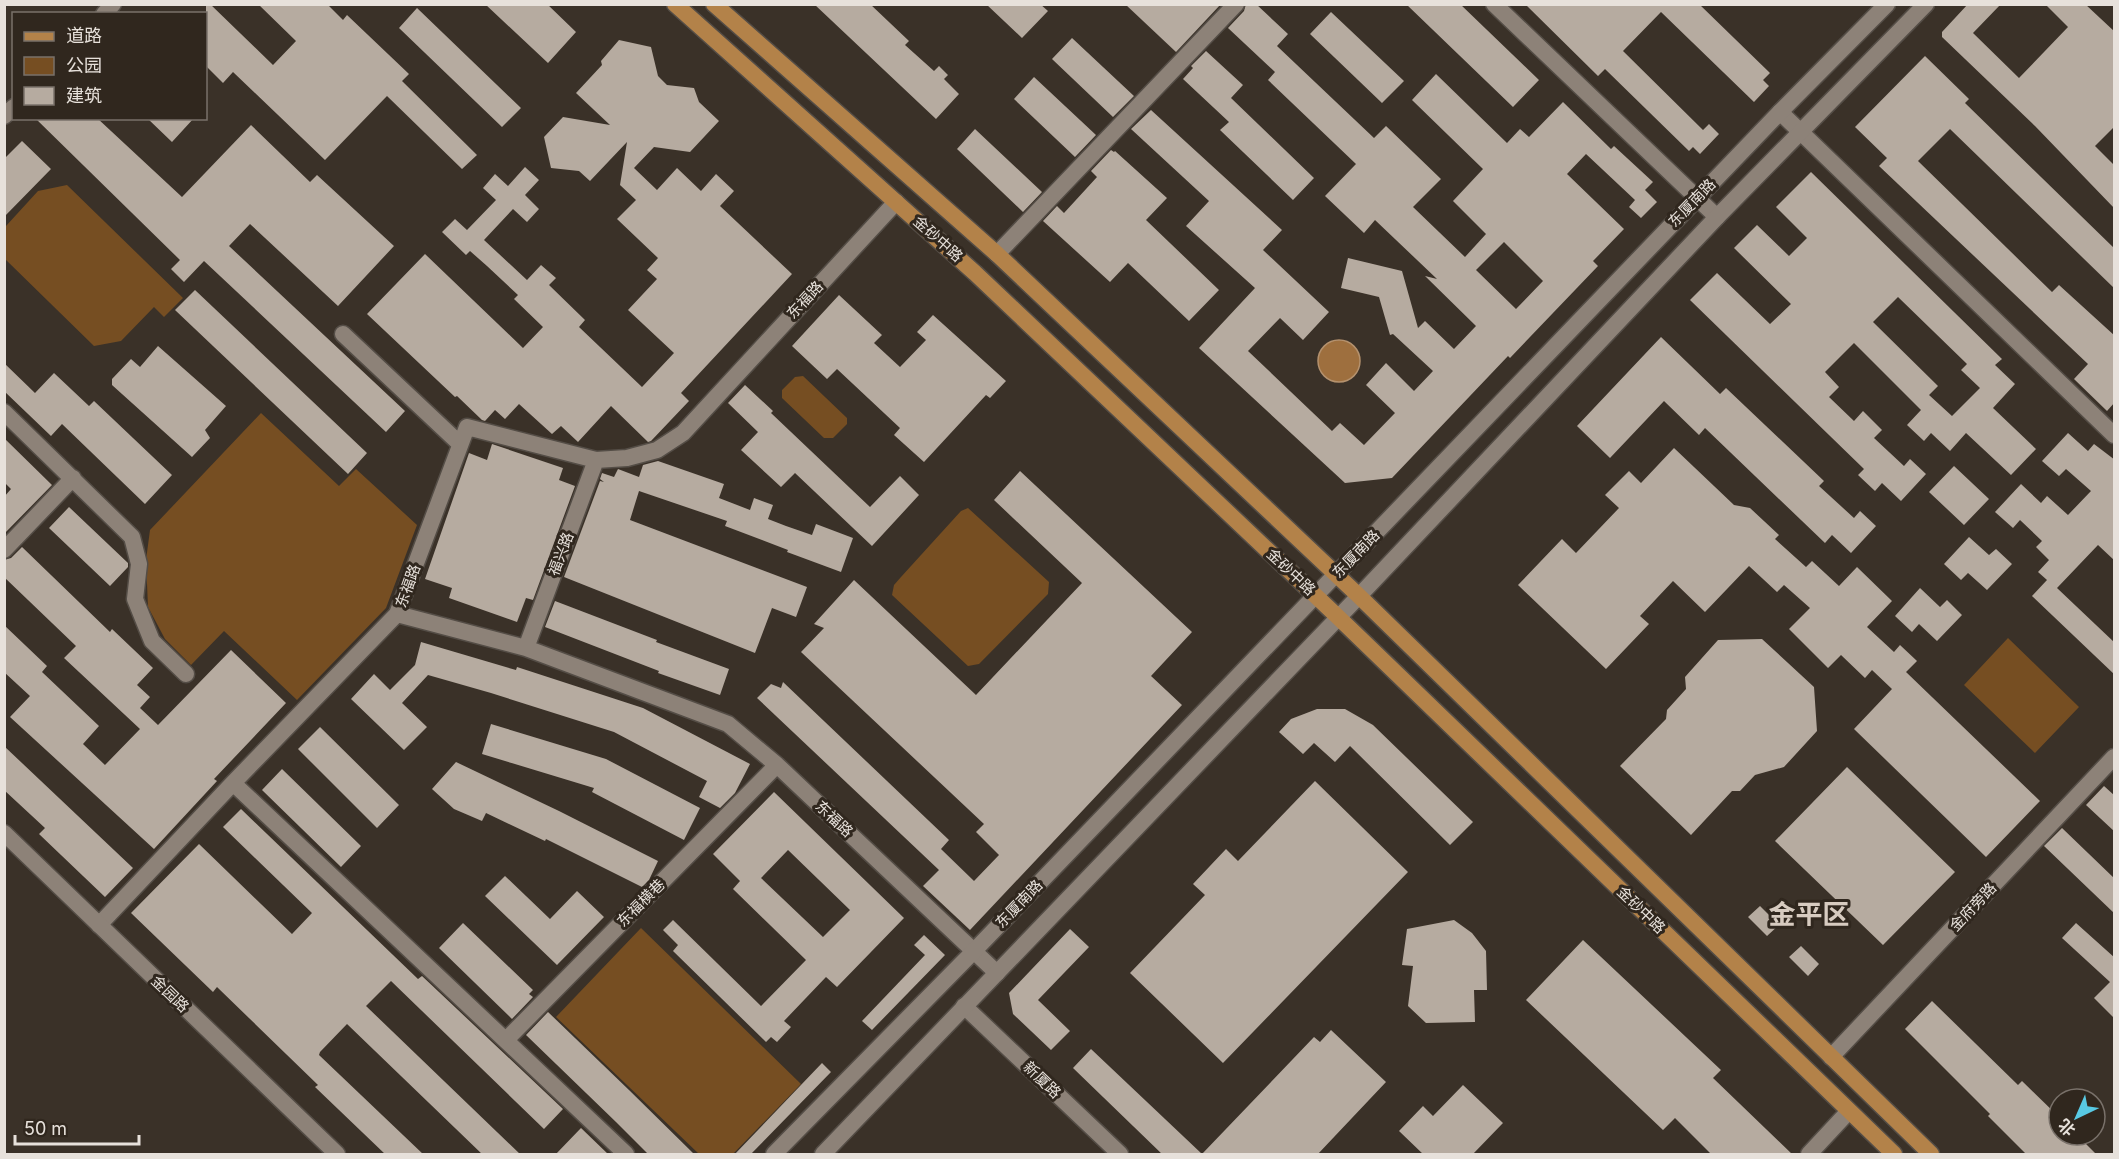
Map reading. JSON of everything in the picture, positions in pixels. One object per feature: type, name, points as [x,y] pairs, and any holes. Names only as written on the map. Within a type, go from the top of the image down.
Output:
[{"type":"main road","name":"金砂中路","points":[[675,4],[975,273],[1316,595],[1894,1155]]},
{"type":"main road","name":"金砂中路","points":[[714,4],[997,254],[1336,574],[1930,1155]]},
{"type":"street","points":[[997,254],[1236,4]]},
{"type":"street","points":[[1494,4],[1717,217]]},
{"type":"street","name":"东厦南路","points":[[774,1155],[974,951],[1697,198],[1887,4]]},
{"type":"street","name":"东厦南路","points":[[823,1155],[1359,596],[1717,217],[1926,4]]},
{"type":"street","points":[[1780,112],[2115,435]]},
{"type":"street","name":"东福路","points":[[896,202],[683,433],[657,450],[627,458],[596,460],[467,428],[397,614],[526,648],[728,724],[777,765],[997,973]]},
{"type":"street","points":[[343,334],[460,444]]},
{"type":"street","points":[[4,412],[132,537],[139,564],[135,599],[152,641],[186,674]]},
{"type":"street","name":"福兴路","points":[[526,648],[596,460]]},
{"type":"street","points":[[4,550],[73,478]]},
{"type":"street","points":[[99,925],[232,783],[397,614]]},
{"type":"street","name":"金府旁路","points":[[1831,1057],[2115,757]]},
{"type":"street","name":"东福横巷","points":[[506,1040],[777,765]]},
{"type":"street","points":[[232,783],[626,1155]]},
{"type":"street","name":"金园路","points":[[4,833],[336,1155]]},
{"type":"street","name":"新厦路","points":[[964,1006],[1120,1155]]},
{"type":"street","points":[[1809,1155],[1850,1111]]},
{"type":"green space","points":[[67,185],[183,298],[164,317],[154,307],[121,341],[94,346],[5,259],[6,226],[38,191]]},
{"type":"green space","points":[[803,376],[847,418],[847,424],[833,438],[824,438],[782,398],[782,390],[795,377]]},
{"type":"green space","points":[[261,413],[339,486],[356,469],[417,525],[386,608],[297,700],[224,631],[191,665],[165,639],[148,607],[146,560],[150,530]]},
{"type":"green space","points":[[968,508],[1049,582],[1048,594],[979,664],[968,666],[892,595],[894,585],[961,511]]},
{"type":"green space","points":[[2008,638],[2079,707],[2035,753],[1964,685]]},
{"type":"green space","points":[[641,928],[801,1084],[733,1154],[699,1154],[556,1017]]},
{"type":"shaded area","points":[[1339,340],[1354,346],[1360,361],[1354,376],[1339,382],[1324,376],[1318,361],[1324,346]]},
{"type":"building","points":[[206,4],[210,4],[273,65],[296,41],[258,4],[327,4],[343,20],[347,15],[409,74],[402,81],[477,155],[462,169],[387,96],[325,160],[233,72],[223,83],[207,67]]},
{"type":"building","points":[[485,4],[547,4],[576,32],[548,63]]},
{"type":"building","points":[[814,4],[870,4],[909,41],[905,45],[934,71],[939,66],[948,75],[944,79],[959,94],[936,119]]},
{"type":"building","points":[[986,4],[1040,4],[1048,11],[1022,38]]},
{"type":"building","points":[[1125,4],[1221,4],[1176,52]]},
{"type":"building","points":[[1246,4],[1256,4],[1288,34],[1277,46],[1374,138],[1386,126],[1441,179],[1413,207],[1465,257],[1486,234],[1453,201],[1483,169],[1412,100],[1436,74],[1507,143],[1520,129],[1529,137],[1563,102],[1611,149],[1614,146],[1653,182],[1645,190],[1657,202],[1641,218],[1629,207],[1635,200],[1586,154],[1567,174],[1624,229],[1593,261],[1598,266],[1510,358],[1508,356],[1392,478],[1345,483],[1199,348],[1255,288],[1186,226],[1209,201],[1131,129],[1151,110],[1282,230],[1263,250],[1329,312],[1303,340],[1280,318],[1248,351],[1332,431],[1340,423],[1364,445],[1395,413],[1366,385],[1386,363],[1414,391],[1433,371],[1393,334],[1390,335],[1379,297],[1341,288],[1348,258],[1402,271],[1418,328],[1425,321],[1454,349],[1476,326],[1425,276],[1437,279],[1375,220],[1364,233],[1325,196],[1356,164],[1268,80],[1275,72],[1228,28],[1244,11]],"holes":[[[1504,242],[1543,281],[1516,309],[1476,270]]]},
{"type":"building","points":[[1406,4],[1460,4],[1539,80],[1513,107]]},
{"type":"building","points":[[1525,4],[1699,4],[1770,73],[1763,80],[1769,86],[1754,102],[1661,12],[1623,51],[1703,130],[1709,124],[1719,134],[1700,154],[1693,147],[1689,151],[1605,69],[1598,76]]},
{"type":"building","points":[[1968,4],[2001,4],[1973,33],[2019,78],[2068,27],[2045,4],[2085,4],[2115,32],[2115,126],[2095,146],[2115,166],[2115,209],[2035,126],[1942,37],[1942,32]]},
{"type":"building","points":[[417,8],[521,108],[502,127],[399,28]]},
{"type":"building","points":[[1331,12],[1404,81],[1382,103],[1310,34]]},
{"type":"building","points":[[1072,38],[1134,96],[1113,117],[1052,59]]},
{"type":"building","points":[[619,40],[651,47],[658,76],[667,85],[694,88],[699,102],[719,121],[690,152],[654,147],[634,168],[657,190],[677,168],[701,191],[716,174],[734,191],[720,206],[792,274],[681,393],[689,401],[651,441],[648,442],[611,406],[578,442],[561,426],[552,434],[519,404],[505,419],[495,410],[485,421],[482,420],[367,314],[425,254],[523,348],[543,327],[514,299],[518,295],[470,251],[466,255],[442,232],[455,219],[467,230],[496,200],[483,188],[495,174],[508,186],[525,167],[539,180],[525,195],[539,209],[527,222],[513,209],[484,240],[527,280],[541,265],[556,278],[549,285],[585,320],[579,327],[642,387],[674,353],[628,310],[657,279],[647,270],[658,258],[617,219],[636,200],[620,185],[627,142],[590,181],[579,171],[551,168],[544,137],[563,117],[610,125],[576,93],[602,65],[601,61]]},
{"type":"building","points":[[1206,51],[1243,85],[1231,98],[1314,178],[1293,200],[1220,130],[1229,122],[1183,79],[1193,68],[1191,66]]},
{"type":"building","points":[[1925,56],[1969,99],[1965,103],[2115,249],[2115,289],[1950,129],[1918,161],[2052,292],[2059,285],[2115,336],[2115,402],[2107,411],[2074,379],[2088,364],[1879,166],[1887,158],[1855,127]]},
{"type":"building","points":[[1034,77],[1096,135],[1075,157],[1014,99]]},
{"type":"building","points":[[37,120],[99,120],[182,197],[251,125],[310,182],[317,175],[394,246],[338,306],[250,224],[229,246],[405,411],[386,432],[204,261],[184,282],[171,269],[180,260]]},
{"type":"building","points":[[149,120],[192,120],[172,142]]},
{"type":"building","points":[[975,129],[1042,192],[1023,212],[957,149]]},
{"type":"building","points":[[22,141],[51,169],[4,217],[4,159]]},
{"type":"building","points":[[1111,150],[1115,151],[1167,198],[1146,220],[1219,290],[1189,321],[1128,263],[1110,282],[1043,221],[1057,206],[1064,213],[1097,177],[1091,171]]},
{"type":"building","points":[[1811,172],[2002,359],[1995,365],[2015,384],[1993,408],[2036,449],[2011,475],[1966,433],[1950,451],[1931,433],[1924,441],[1907,425],[1921,410],[1854,343],[1825,372],[1839,387],[1829,397],[1854,421],[1863,411],[1882,430],[1874,438],[1904,466],[1910,459],[1926,474],[1901,501],[1882,483],[1875,491],[1858,475],[1864,469],[1690,300],[1717,273],[1770,324],[1791,304],[1734,248],[1757,225],[1789,256],[1807,238],[1776,207]],"holes":[[[1898,297],[1967,364],[1961,370],[1980,388],[1952,416],[1929,395],[1938,386],[1873,322]]]},
{"type":"building","points":[[195,290],[367,453],[348,474],[175,310]]},
{"type":"building","points":[[839,295],[882,335],[874,343],[900,367],[926,340],[917,332],[933,315],[1006,381],[990,398],[986,395],[924,462],[894,435],[900,428],[837,369],[827,379],[792,346]]},
{"type":"building","points":[[1661,337],[1720,394],[1726,388],[1824,481],[1819,486],[1854,518],[1860,511],[1876,526],[1851,553],[1832,535],[1825,543],[1705,428],[1699,435],[1664,401],[1610,458],[1577,426]]},
{"type":"building","points":[[158,346],[226,406],[205,430],[210,438],[192,457],[112,385],[112,379],[131,359],[140,367]]},
{"type":"building","points":[[4,363],[35,393],[54,373],[89,406],[94,401],[172,475],[145,504],[62,424],[51,436],[4,391]]},
{"type":"building","points":[[745,385],[773,411],[771,413],[870,507],[900,476],[919,495],[872,546],[795,473],[781,487],[741,450],[758,432],[728,403]]},
{"type":"building","points":[[2068,433],[2088,451],[2094,444],[2115,460],[2115,561],[2098,545],[2057,588],[2115,643],[2115,675],[2032,596],[2047,580],[2038,572],[2049,560],[2036,547],[2042,541],[2020,520],[2013,528],[1995,512],[2021,484],[2041,503],[2047,496],[2068,515],[2091,491],[2066,469],[2059,476],[2042,461]]},
{"type":"building","points":[[4,438],[52,485],[4,534],[4,497],[11,489],[4,482]]},
{"type":"building","points":[[492,444],[563,468],[559,480],[575,486],[533,600],[526,598],[517,622],[449,598],[452,588],[425,579],[469,453],[487,460]]},
{"type":"building","points":[[1674,448],[1734,505],[1750,508],[1779,535],[1775,539],[1806,567],[1812,561],[1839,586],[1857,567],[1892,601],[1867,627],[1894,652],[1900,645],[1917,661],[1906,672],[2040,801],[1986,857],[1854,729],[1892,689],[1872,670],[1865,678],[1841,655],[1828,668],[1789,629],[1810,608],[1784,585],[1777,592],[1749,566],[1705,612],[1673,581],[1640,616],[1649,624],[1606,669],[1518,585],[1562,539],[1576,553],[1619,508],[1605,495],[1629,471],[1641,483]]},
{"type":"building","points":[[658,461],[724,484],[719,498],[750,510],[754,498],[773,505],[768,519],[812,535],[816,524],[853,538],[841,572],[725,526],[727,521],[639,491],[630,520],[807,587],[796,617],[772,608],[755,653],[564,577],[600,481],[604,482],[600,479],[602,473],[614,477],[618,469],[639,477],[643,465]]},
{"type":"building","points":[[1954,466],[1989,499],[1964,525],[1929,492]]},
{"type":"building","points":[[1020,471],[1192,632],[1151,676],[1182,705],[970,930],[923,886],[939,870],[757,698],[771,684],[781,688],[783,682],[949,840],[941,849],[974,881],[999,855],[976,832],[984,824],[801,652],[824,628],[814,624],[854,580],[976,695],[1082,583],[994,500]]},
{"type":"building","points":[[69,507],[128,563],[128,567],[110,586],[49,528]]},
{"type":"building","points":[[1969,537],[1989,555],[1996,549],[2012,564],[1987,590],[1968,573],[1961,580],[1944,564]]},
{"type":"building","points":[[22,547],[110,632],[112,629],[153,668],[137,685],[150,697],[140,708],[158,725],[231,650],[286,703],[214,779],[217,781],[154,849],[10,717],[30,696],[4,672],[4,625],[47,666],[42,672],[99,726],[83,744],[105,765],[140,729],[64,658],[76,646],[4,577],[4,560],[11,558]]},
{"type":"building","points":[[1920,588],[1940,607],[1947,600],[1962,615],[1937,641],[1919,624],[1912,632],[1895,616]]},
{"type":"building","points":[[555,601],[729,669],[720,695],[658,673],[659,671],[545,627]]},
{"type":"building","points":[[1762,639],[1814,687],[1817,731],[1784,767],[1755,775],[1740,791],[1732,791],[1691,835],[1620,766],[1666,719],[1667,710],[1686,689],[1685,677],[1718,640]]},
{"type":"building","points":[[421,642],[516,670],[517,667],[643,708],[750,764],[735,793],[720,808],[699,797],[707,781],[614,732],[428,675],[402,703],[427,727],[404,750],[351,699],[374,674],[390,690],[415,665]]},
{"type":"building","points":[[1317,709],[1345,709],[1373,725],[1473,822],[1450,845],[1350,746],[1335,762],[1314,743],[1303,754],[1279,732],[1291,719]]},
{"type":"building","points":[[491,724],[606,759],[700,808],[684,840],[592,792],[594,788],[482,754]]},
{"type":"building","points":[[320,727],[399,805],[377,828],[298,749]]},
{"type":"building","points":[[4,746],[133,868],[105,897],[39,834],[45,828],[4,790]]},
{"type":"building","points":[[456,762],[658,861],[649,880],[642,887],[546,839],[545,841],[486,813],[482,821],[454,809],[432,789]]},
{"type":"building","points":[[1847,767],[1955,872],[1883,945],[1775,841]]},
{"type":"building","points":[[282,769],[361,846],[341,867],[262,790]]},
{"type":"building","points":[[1315,781],[1408,872],[1223,1063],[1130,973],[1205,895],[1193,884],[1226,849],[1238,861]]},
{"type":"building","points":[[2104,786],[2115,796],[2115,832],[2086,805]]},
{"type":"building","points":[[774,792],[904,918],[837,987],[826,977],[784,1021],[791,1027],[777,1042],[771,1037],[766,1042],[673,951],[678,945],[663,930],[673,920],[761,1006],[806,960],[733,889],[740,881],[713,854]],"holes":[[[788,850],[850,910],[823,937],[761,878]]]},
{"type":"building","points":[[241,809],[418,979],[422,976],[563,1109],[544,1129],[391,981],[366,1006],[521,1155],[483,1155],[347,1024],[319,1055],[424,1155],[386,1155],[315,1087],[318,1085],[217,987],[213,992],[131,913],[199,844],[292,934],[312,913],[223,827]]},
{"type":"building","points":[[2062,828],[2115,879],[2115,914],[2044,846]]},
{"type":"building","points":[[505,876],[550,919],[577,891],[604,917],[557,965],[485,896]]},
{"type":"building","points":[[1760,906],[1779,925],[1767,936],[1748,917]]},
{"type":"building","points":[[1454,920],[1472,933],[1486,951],[1487,990],[1474,990],[1475,1022],[1426,1023],[1408,1006],[1413,966],[1402,965],[1407,929]]},
{"type":"building","points":[[463,923],[533,990],[529,994],[533,997],[512,1019],[439,948]]},
{"type":"building","points":[[2076,923],[2115,958],[2115,1019],[2094,998],[2110,982],[2062,938]]},
{"type":"building","points":[[1070,929],[1089,947],[1038,1000],[1070,1031],[1051,1050],[1013,1014],[1009,993]]},
{"type":"building","points":[[924,935],[945,955],[872,1030],[862,1021],[925,955],[914,945]]},
{"type":"building","points":[[1583,940],[1721,1070],[1713,1078],[1793,1155],[1712,1155],[1675,1118],[1663,1130],[1526,1000]]},
{"type":"building","points":[[1801,946],[1819,964],[1808,976],[1789,957]]},
{"type":"building","points":[[1932,1001],[2018,1085],[2022,1081],[2047,1105],[2047,1147],[2089,1147],[2097,1155],[2027,1155],[1988,1116],[1990,1114],[1905,1029]]},
{"type":"building","points":[[548,1012],[695,1155],[649,1155],[526,1035]]},
{"type":"building","points":[[1331,1030],[1386,1082],[1317,1155],[1163,1155],[1073,1068],[1091,1049],[1202,1154],[1314,1037],[1320,1042]]},
{"type":"building","points":[[822,1063],[831,1072],[750,1155],[734,1155]]},
{"type":"building","points":[[1463,1085],[1503,1123],[1472,1155],[1424,1155],[1399,1131],[1423,1106],[1433,1116]]},
{"type":"building","points":[[581,1128],[609,1155],[555,1155]]},
{"type":"district","name":"金平区","points":[[1809,915]]}]
